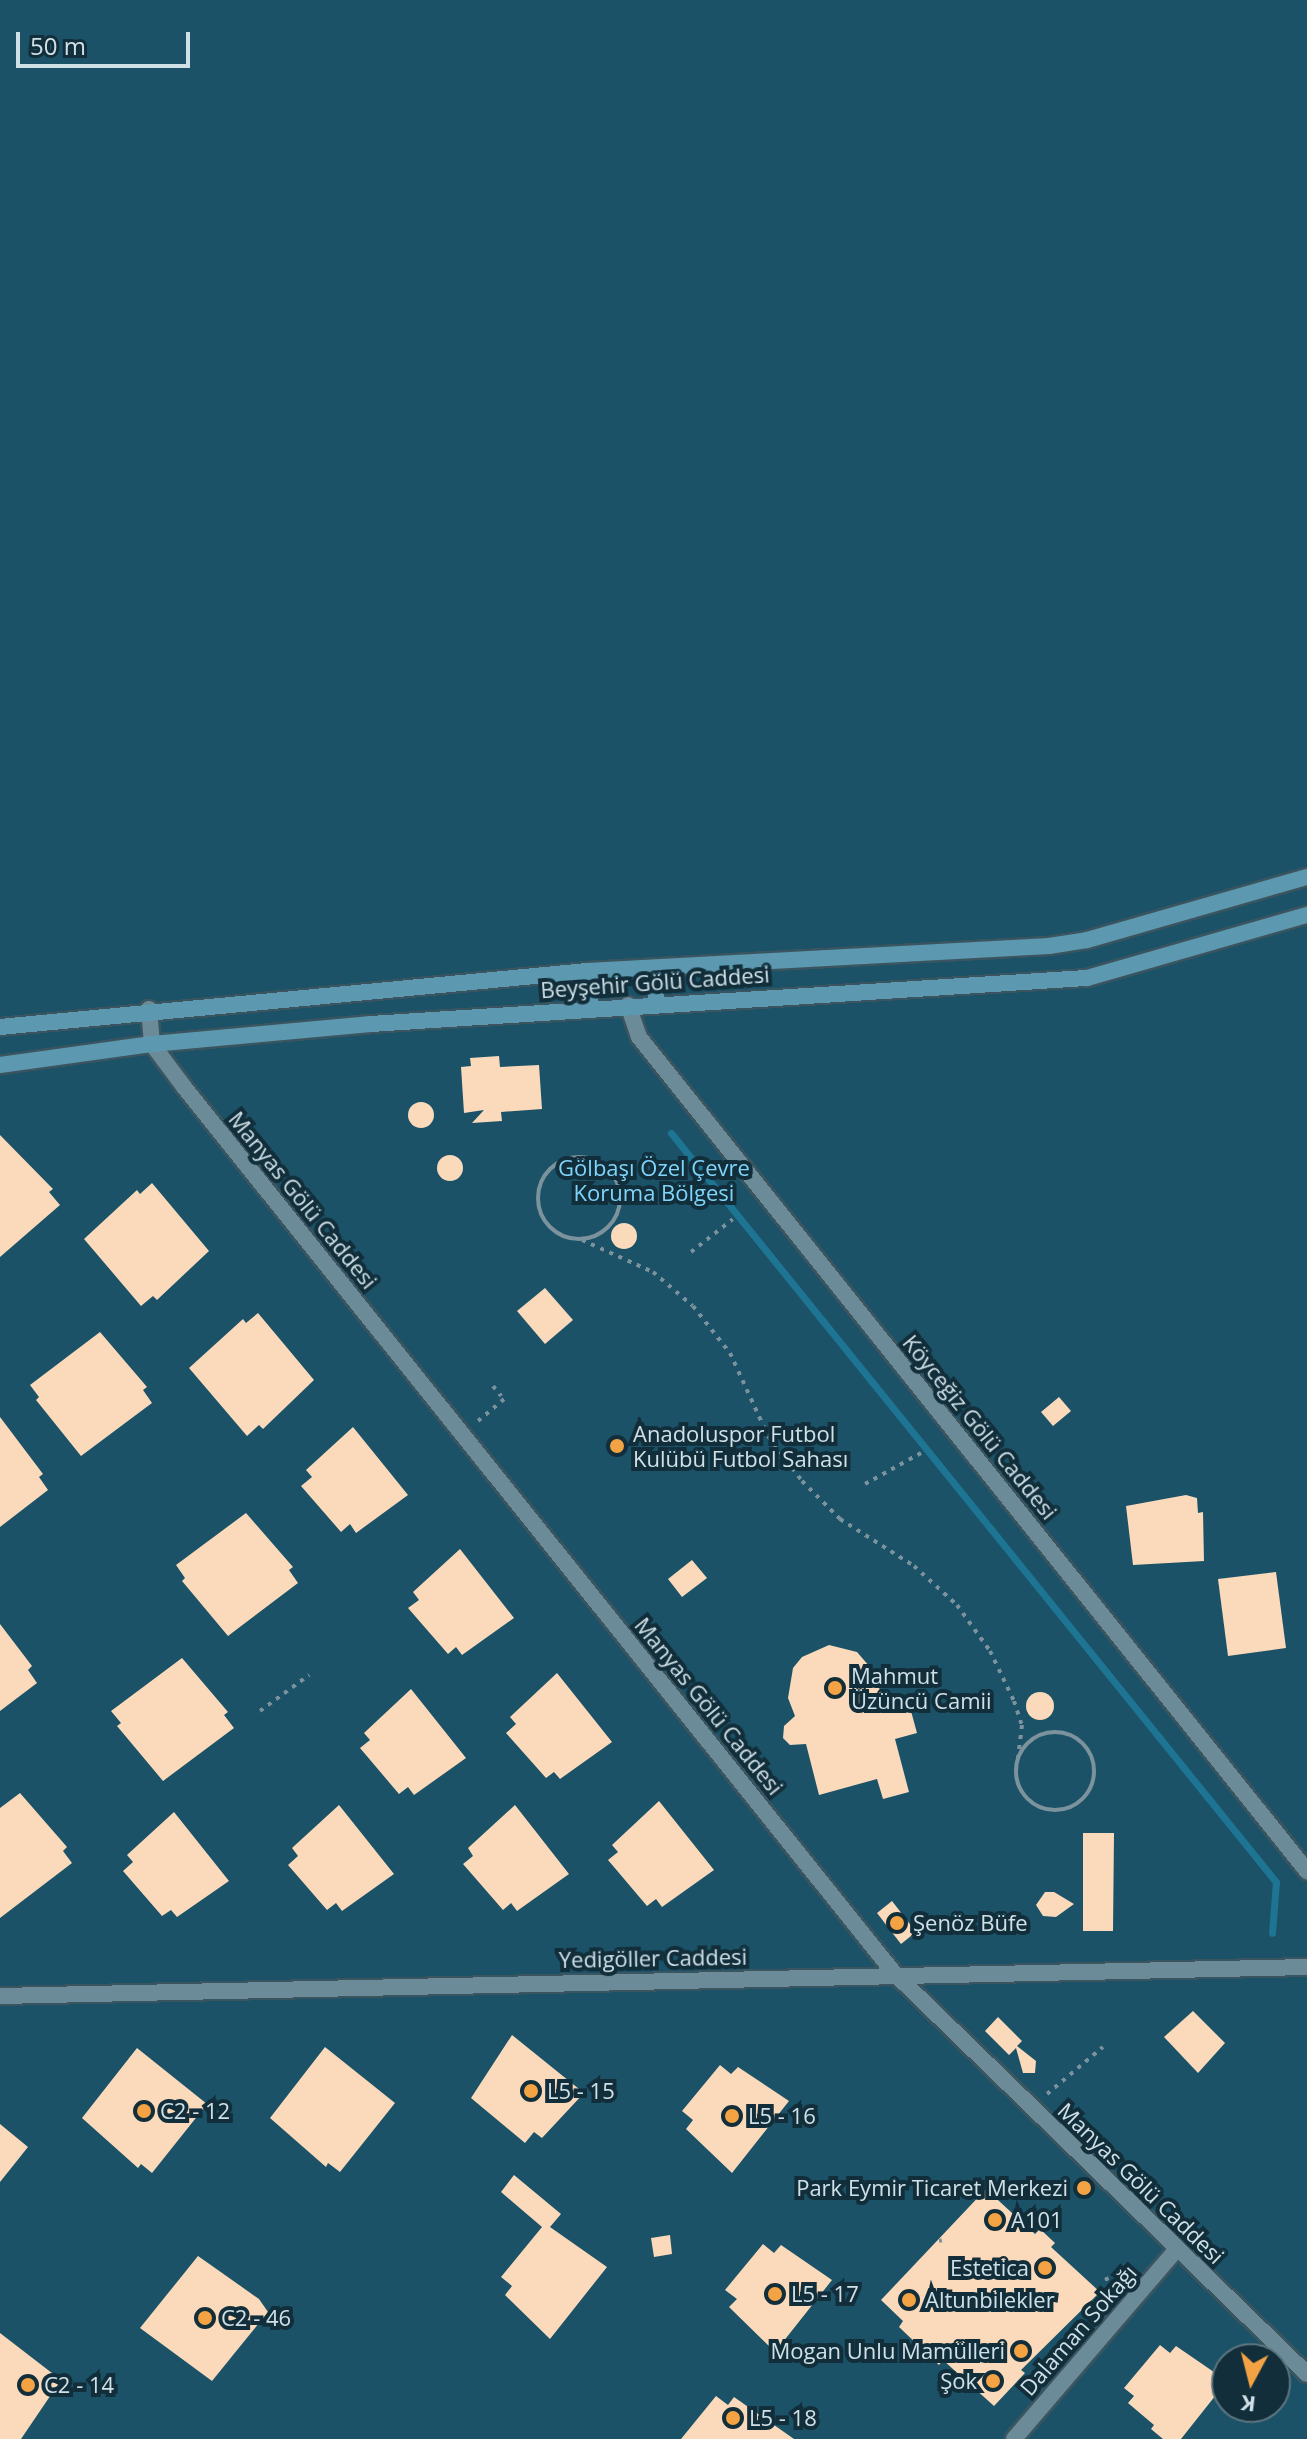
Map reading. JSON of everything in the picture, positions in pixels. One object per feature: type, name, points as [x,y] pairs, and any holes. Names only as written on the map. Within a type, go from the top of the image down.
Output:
[{"type":"main road","points":[[0,1027],[149,1009],[587,971],[1049,946],[1087,940],[1307,877]]},
{"type":"main road","name":"Beyşehir Gölü Caddesi","points":[[0,1065],[152,1044],[591,1007],[1087,978],[1307,915]]},
{"type":"main road","points":[[655,968],[656,1003]]},
{"type":"main road","points":[[587,971],[591,1007]]},
{"type":"street","name":"Köyceğiz Gölü Caddesi","points":[[628,1005],[639,1037],[1307,1871]]},
{"type":"street","points":[[149,1009],[152,1044]]},
{"type":"street","name":"Manyas Gölü Caddesi","points":[[152,1044],[895,1974],[1307,2374]]},
{"type":"street","name":"Yedigöller Caddesi","points":[[0,1996],[1307,1967]]},
{"type":"street","name":"Dalaman Sokağı","points":[[1014,2439],[1177,2249]]},
{"type":"path","points":[[582,1240],[607,1229],[620,1206],[621,1193],[609,1169],[586,1157],[573,1157],[549,1170],[541,1181],[539,1210],[555,1232],[582,1240],[653,1272],[693,1306],[730,1353],[768,1436],[802,1481],[840,1519],[914,1566],[957,1605],[990,1651],[1014,1701],[1022,1725],[1017,1763],[1025,1795],[1043,1808],[1076,1804],[1092,1784],[1095,1771],[1086,1746],[1064,1732],[1038,1735],[1017,1763]]},
{"type":"path","points":[[691,1252],[733,1219]]},
{"type":"path","points":[[478,1421],[503,1398],[493,1386]]},
{"type":"path","points":[[865,1484],[923,1452]]},
{"type":"path","points":[[260,1711],[309,1675]]},
{"type":"path","points":[[1043,2096],[1103,2047]]},
{"type":"path","points":[[1106,2277],[1115,2302]]},
{"type":"green space","name":"Gölbaşı Özel Çevre Koruma Bölgesi","points":[[0,0],[1307,0],[1307,2439],[0,2439]]},
{"type":"building","points":[[499,1056],[500,1067],[539,1065],[542,1109],[501,1112],[502,1121],[472,1123],[484,1110],[464,1113],[461,1067],[471,1066],[470,1058]]},
{"type":"building","points":[[421,1102],[430,1106],[434,1115],[430,1124],[421,1128],[412,1124],[408,1115],[412,1106]]},
{"type":"building","points":[[0,1135],[53,1189],[49,1192],[60,1205],[0,1257]]},
{"type":"building","points":[[450,1155],[460,1158],[463,1168],[460,1178],[450,1181],[440,1178],[437,1168],[440,1158]]},
{"type":"building","points":[[152,1183],[209,1251],[157,1300],[153,1296],[141,1306],[84,1239],[137,1190],[140,1194]]},
{"type":"building","points":[[624,1223],[634,1226],[637,1236],[634,1246],[624,1249],[614,1246],[611,1236],[614,1226]]},
{"type":"building","points":[[545,1288],[573,1320],[545,1344],[517,1311]]},
{"type":"building","points":[[258,1313],[314,1380],[263,1429],[259,1425],[247,1436],[189,1368],[243,1319],[246,1323]]},
{"type":"building","points":[[100,1332],[147,1387],[143,1390],[152,1403],[81,1456],[36,1400],[39,1397],[30,1385]]},
{"type":"building","points":[[1059,1397],[1071,1411],[1053,1426],[1041,1412]]},
{"type":"building","points":[[0,1417],[43,1474],[39,1477],[48,1490],[0,1527]]},
{"type":"building","points":[[353,1427],[408,1495],[356,1533],[350,1524],[341,1532],[301,1486],[312,1477],[306,1470]]},
{"type":"building","points":[[1186,1495],[1197,1498],[1198,1513],[1203,1512],[1204,1561],[1133,1565],[1126,1506]]},
{"type":"building","points":[[246,1513],[293,1567],[289,1570],[298,1583],[228,1636],[182,1581],[185,1578],[176,1565]]},
{"type":"building","points":[[460,1549],[514,1618],[462,1655],[456,1647],[448,1654],[408,1608],[419,1600],[413,1592]]},
{"type":"building","points":[[692,1560],[707,1578],[682,1597],[668,1579]]},
{"type":"building","points":[[1276,1572],[1286,1648],[1228,1656],[1218,1579]]},
{"type":"building","points":[[0,1624],[32,1666],[28,1670],[37,1683],[0,1711]]},
{"type":"building","points":[[829,1645],[857,1652],[876,1674],[881,1696],[904,1713],[911,1711],[917,1733],[895,1739],[909,1792],[883,1799],[877,1779],[819,1795],[806,1744],[790,1745],[783,1738],[784,1726],[795,1716],[788,1698],[793,1668],[802,1657]]},
{"type":"building","points":[[182,1658],[228,1712],[224,1715],[234,1728],[163,1781],[117,1726],[121,1723],[111,1711]]},
{"type":"building","points":[[557,1673],[612,1742],[560,1779],[554,1772],[546,1778],[506,1733],[516,1724],[510,1717]]},
{"type":"building","points":[[411,1689],[466,1758],[414,1795],[408,1787],[399,1794],[360,1748],[370,1740],[364,1733]]},
{"type":"building","points":[[1040,1692],[1050,1696],[1054,1706],[1050,1716],[1040,1720],[1030,1716],[1026,1706],[1030,1696]]},
{"type":"building","points":[[20,1793],[67,1847],[63,1851],[72,1863],[0,1918],[0,1808]]},
{"type":"building","points":[[659,1801],[714,1870],[662,1907],[656,1899],[647,1906],[608,1860],[618,1852],[612,1845]]},
{"type":"building","points":[[339,1805],[394,1874],[342,1911],[336,1903],[327,1910],[288,1865],[298,1856],[292,1848]]},
{"type":"building","points":[[515,1805],[569,1874],[517,1911],[511,1903],[503,1910],[463,1864],[473,1856],[468,1848]]},
{"type":"building","points":[[174,1812],[229,1881],[177,1917],[171,1910],[162,1916],[123,1871],[133,1862],[127,1855]]},
{"type":"building","points":[[1083,1833],[1114,1833],[1113,1931],[1083,1931]]},
{"type":"building","points":[[1045,1892],[1054,1892],[1074,1904],[1056,1917],[1043,1916],[1036,1905]]},
{"type":"building","points":[[892,1901],[916,1932],[901,1944],[877,1913]]},
{"type":"building","points":[[1193,2011],[1225,2043],[1198,2073],[1164,2037]]},
{"type":"building","points":[[998,2017],[1022,2041],[1017,2046],[1036,2061],[1035,2073],[1023,2073],[1016,2048],[1009,2055],[985,2031]]},
{"type":"building","name":"L5 - 15","points":[[512,2035],[584,2093],[542,2138],[534,2132],[525,2143],[471,2098]]},
{"type":"building","points":[[325,2047],[395,2103],[340,2172],[328,2163],[326,2167],[270,2118]]},
{"type":"building","name":"C2 - 12","points":[[137,2048],[207,2104],[152,2173],[141,2164],[138,2168],[82,2118]]},
{"type":"building","name":"L5 - 16","points":[[720,2065],[731,2074],[738,2067],[789,2101],[732,2173],[686,2129],[693,2120],[682,2111]]},
{"type":"building","points":[[0,2124],[28,2147],[0,2182]]},
{"type":"building","points":[[514,2175],[561,2214],[550,2227],[607,2267],[550,2339],[505,2295],[512,2286],[501,2277],[542,2227],[501,2192]]},
{"type":"building","points":[[986,2189],[1035,2234],[1040,2229],[1055,2243],[1051,2247],[1100,2292],[1021,2370],[1025,2373],[994,2406],[943,2360],[939,2365],[899,2327],[903,2321],[881,2300]]},
{"type":"building","points":[[670,2235],[672,2254],[654,2257],[651,2238]]},
{"type":"building","name":"L5 - 17","points":[[763,2244],[774,2253],[781,2245],[832,2280],[775,2352],[729,2307],[737,2299],[725,2290]]},
{"type":"building","name":"C2 - 46","points":[[198,2256],[259,2299],[268,2312],[212,2381],[140,2328]]},
{"type":"building","name":"C2 - 14","points":[[0,2333],[61,2380],[21,2439],[0,2439]]},
{"type":"building","points":[[1160,2345],[1170,2353],[1176,2346],[1211,2370],[1211,2401],[1181,2439],[1163,2439],[1151,2429],[1154,2425],[1128,2403],[1134,2396],[1124,2388]]},
{"type":"building","name":"L5 - 18","points":[[716,2396],[728,2405],[734,2397],[794,2439],[681,2439]]},
{"type":"waterway","points":[[671,1133],[1276,1882],[1272,1933]]},
{"type":"place","name":"Anadoluspor Futbol Kulübü Futbol Sahası","points":[[617,1446]]},
{"type":"place","name":"Mahmut Üzüncü Camii","points":[[835,1688]]},
{"type":"place","name":"Şenöz Büfe","points":[[897,1923]]},
{"type":"place","name":"L5 - 15","points":[[531,2091]]},
{"type":"place","name":"C2 - 12","points":[[144,2111]]},
{"type":"place","name":"L5 - 16","points":[[732,2116]]},
{"type":"place","name":"Park Eymir Ticaret Merkezi","points":[[1084,2188]]},
{"type":"place","name":"A101","points":[[995,2220]]},
{"type":"place","name":"Estetica","points":[[1045,2268]]},
{"type":"place","name":"L5 - 17","points":[[775,2294]]},
{"type":"place","name":"Altunbilekler","points":[[909,2300]]},
{"type":"place","name":"C2 - 46","points":[[205,2318]]},
{"type":"place","name":"Mogan Unlu Mamülleri","points":[[1021,2351]]},
{"type":"place","name":"Şok","points":[[993,2381]]},
{"type":"place","name":"C2 - 14","points":[[28,2385]]},
{"type":"place","name":"L5 - 18","points":[[733,2418]]}]
